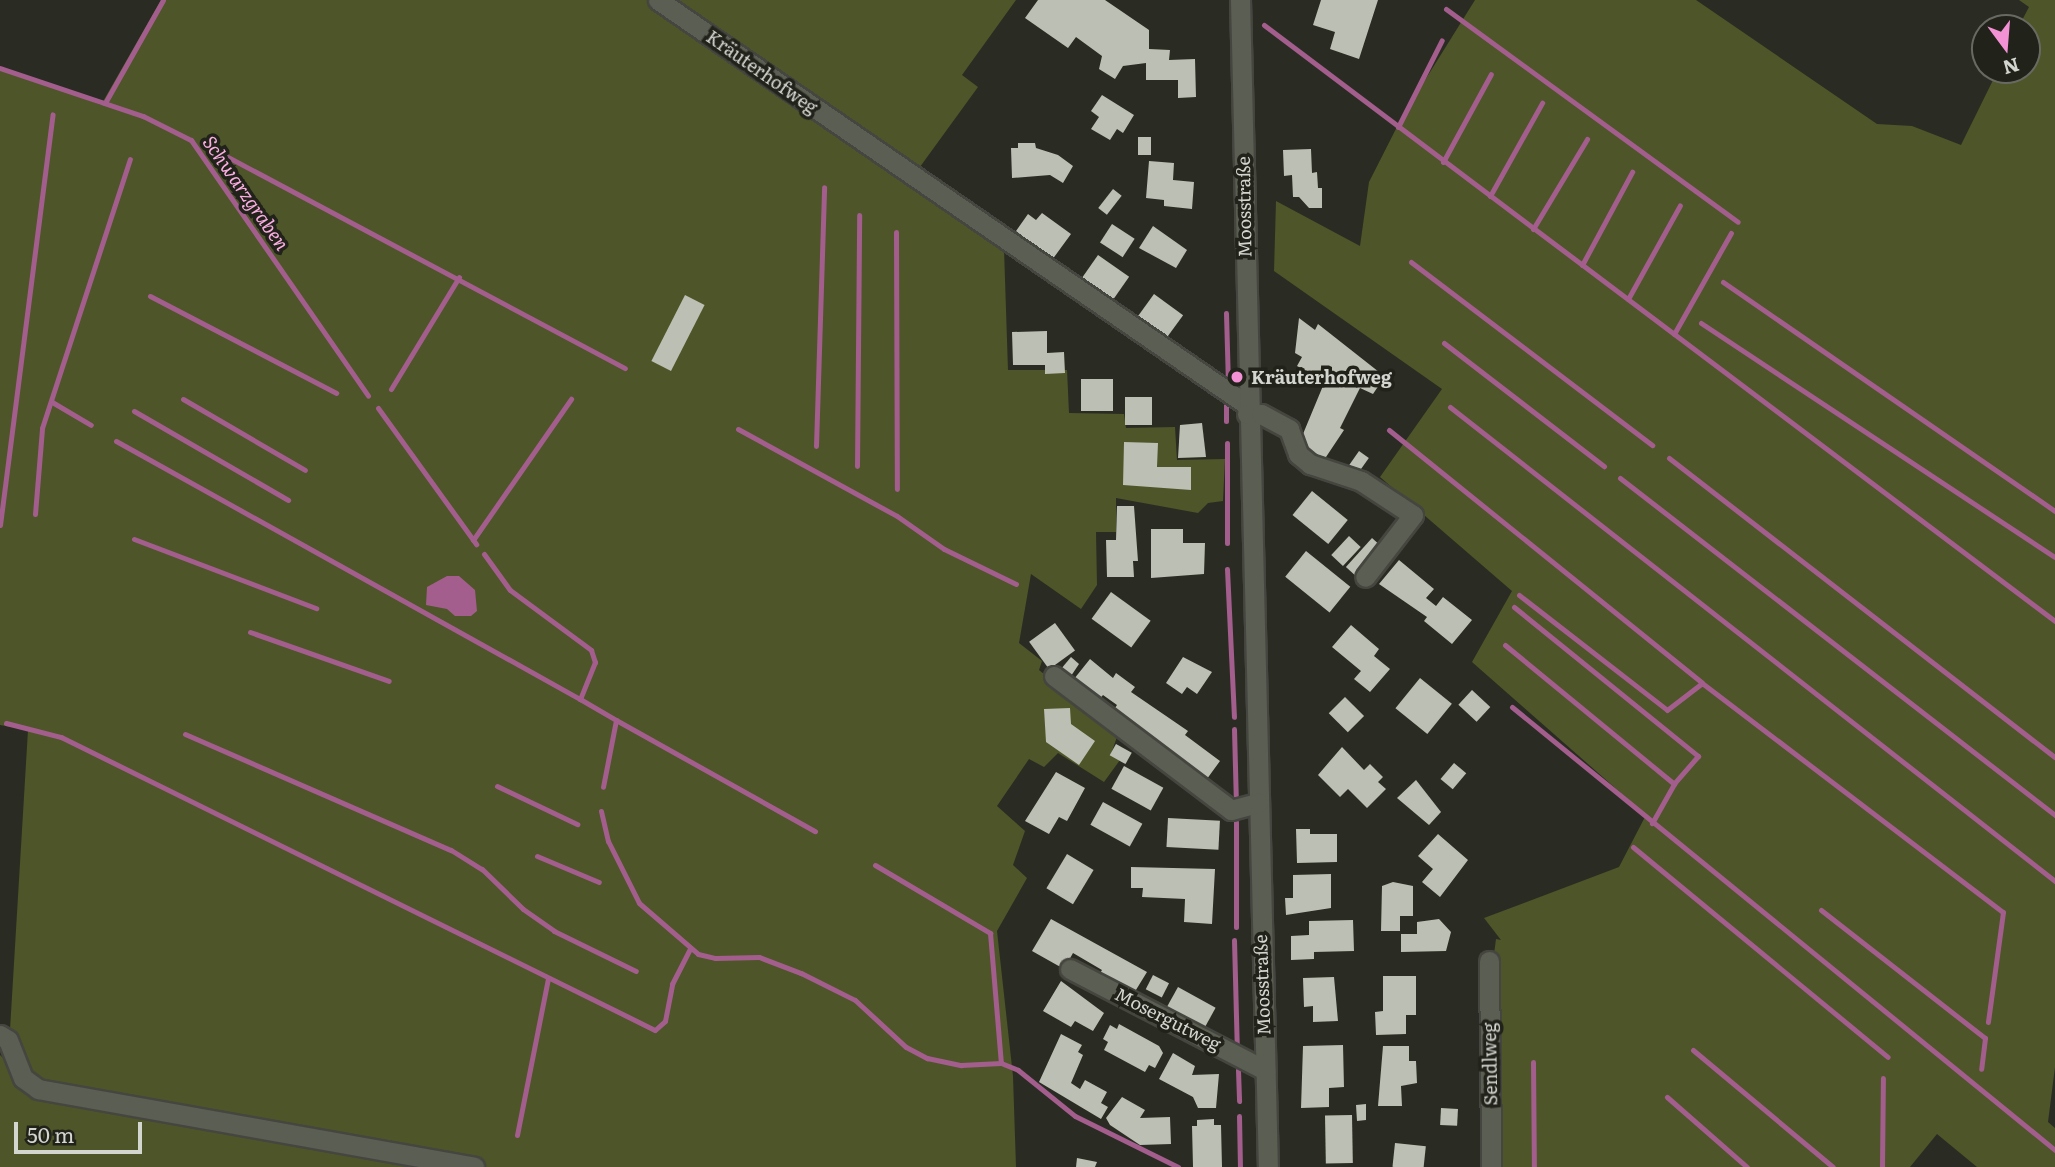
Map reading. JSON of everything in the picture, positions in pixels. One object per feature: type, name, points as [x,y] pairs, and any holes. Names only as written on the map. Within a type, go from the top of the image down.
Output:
[{"type":"street","name":"Kräuterhofweg","points":[[658,0],[1247,410]]},
{"type":"street","name":"Moosstraße","points":[[1240,0],[1247,410],[1268,1167]]},
{"type":"street","points":[[1247,410],[1290,429],[1298,454],[1310,464],[1361,481],[1413,515],[1365,578]]},
{"type":"street","points":[[1054,676],[1231,810],[1258,803]]},
{"type":"street","name":"Sendlweg","points":[[1489,961],[1491,1167]]},
{"type":"street","name":"Mosergutweg","points":[[1070,969],[1265,1070]]},
{"type":"street","points":[[0,1035],[8,1040],[23,1078],[38,1089],[474,1167]]},
{"type":"green space","points":[[161,0],[1016,0],[962,75],[978,87],[909,182],[1004,249],[1008,370],[1067,370],[1069,413],[1124,414],[1126,428],[1175,427],[1177,460],[1225,459],[1223,501],[1208,503],[1198,513],[1116,498],[1116,532],[1096,532],[1097,585],[1081,609],[1031,574],[1019,643],[1042,661],[1039,670],[1118,734],[1111,754],[1120,760],[1104,782],[1058,753],[1044,767],[1029,759],[997,806],[1025,831],[1013,865],[1027,878],[997,931],[1013,1076],[1016,1167],[0,1167],[0,1055],[8,1063],[28,730],[0,725],[0,67],[101,105]]},
{"type":"green space","points":[[1475,0],[1696,0],[1877,124],[1912,126],[1961,145],[1991,84],[2041,84],[2041,14],[2025,14],[2029,7],[2019,0],[2055,0],[2055,1067],[2048,1122],[2055,1128],[2055,1167],[1977,1167],[1937,1134],[1910,1167],[1499,1167],[1501,969],[1493,962],[1496,939],[1501,940],[1484,918],[1619,867],[1646,815],[1472,662],[1512,591],[1380,477],[1442,389],[1274,271],[1276,201],[1360,246],[1369,182],[1402,117]]},
{"type":"shaded area","points":[[447,576],[459,576],[475,590],[477,611],[471,616],[455,616],[447,609],[426,605],[427,587]]},
{"type":"building","points":[[1038,0],[1105,0],[1149,30],[1149,49],[1170,50],[1169,60],[1195,59],[1196,97],[1178,98],[1178,80],[1146,80],[1146,63],[1123,66],[1115,79],[1099,69],[1102,56],[1076,37],[1068,48],[1025,18]]},
{"type":"building","points":[[1321,0],[1378,0],[1359,59],[1330,49],[1335,32],[1313,25]]},
{"type":"building","points":[[1102,95],[1134,115],[1123,133],[1117,129],[1110,140],[1091,129],[1099,117],[1091,111]]},
{"type":"building","points":[[1138,137],[1151,137],[1151,155],[1138,155]]},
{"type":"building","points":[[1018,143],[1035,143],[1036,148],[1058,155],[1073,166],[1063,183],[1050,175],[1012,178],[1011,148],[1018,148]]},
{"type":"building","points":[[1311,149],[1312,173],[1317,172],[1318,188],[1322,188],[1322,208],[1309,208],[1299,197],[1293,197],[1292,175],[1284,176],[1283,150]]},
{"type":"building","points":[[1149,161],[1174,163],[1173,180],[1194,182],[1192,209],[1164,206],[1164,200],[1146,198]]},
{"type":"building","points":[[1113,189],[1122,196],[1107,215],[1098,208]]},
{"type":"building","points":[[1042,213],[1071,234],[1052,260],[1016,231],[1028,214],[1036,220]]},
{"type":"building","points":[[1112,224],[1135,239],[1123,257],[1100,242]]},
{"type":"building","points":[[1153,226],[1187,250],[1176,268],[1139,248]]},
{"type":"building","points":[[1098,255],[1129,277],[1111,303],[1080,281]]},
{"type":"building","points":[[1154,294],[1183,315],[1167,338],[1138,317]]},
{"type":"building","points":[[685,295],[705,305],[671,371],[651,361]]},
{"type":"building","points":[[1299,318],[1315,330],[1318,324],[1379,372],[1373,381],[1379,385],[1373,394],[1360,388],[1340,428],[1344,430],[1324,460],[1298,446],[1325,381],[1297,366],[1302,357],[1295,353]]},
{"type":"building","points":[[1047,331],[1047,353],[1064,352],[1065,373],[1045,374],[1045,365],[1013,365],[1012,332]]},
{"type":"building","points":[[1081,379],[1113,379],[1113,411],[1081,411]]},
{"type":"building","points":[[1125,397],[1152,397],[1152,425],[1125,425]]},
{"type":"building","points":[[1202,423],[1206,457],[1178,458],[1180,425]]},
{"type":"building","points":[[1124,442],[1158,443],[1157,467],[1191,467],[1191,490],[1123,485]]},
{"type":"building","points":[[1359,451],[1369,458],[1359,472],[1349,465]]},
{"type":"building","points":[[1312,491],[1348,520],[1328,544],[1292,515]]},
{"type":"building","points":[[1117,506],[1134,506],[1138,561],[1133,561],[1134,577],[1107,577],[1106,540],[1116,540]]},
{"type":"building","points":[[1151,529],[1183,529],[1183,543],[1205,543],[1204,574],[1151,578]]},
{"type":"building","points":[[1349,536],[1361,547],[1343,566],[1331,555]]},
{"type":"building","points":[[1372,538],[1382,547],[1356,576],[1346,567]]},
{"type":"building","points":[[1306,551],[1350,587],[1330,613],[1285,577]]},
{"type":"building","points":[[1399,560],[1434,589],[1426,598],[1436,606],[1443,597],[1472,620],[1452,644],[1424,621],[1427,617],[1379,584]]},
{"type":"building","points":[[1111,592],[1151,621],[1131,647],[1092,619]]},
{"type":"building","points":[[1055,623],[1075,651],[1049,669],[1029,642]]},
{"type":"building","points":[[1351,625],[1379,649],[1374,656],[1390,669],[1370,692],[1354,679],[1361,671],[1332,647]]},
{"type":"building","points":[[1071,657],[1079,664],[1071,676],[1061,669]]},
{"type":"building","points":[[1183,657],[1212,672],[1197,694],[1187,687],[1182,694],[1166,683]]},
{"type":"building","points":[[1090,659],[1113,678],[1116,673],[1135,687],[1131,692],[1188,731],[1185,735],[1220,761],[1204,783],[1111,714],[1117,705],[1103,695],[1096,703],[1074,679]]},
{"type":"building","points":[[1420,678],[1452,704],[1427,734],[1395,708]]},
{"type":"building","points":[[1472,690],[1490,707],[1477,722],[1458,705]]},
{"type":"building","points":[[1345,697],[1364,716],[1348,732],[1329,713]]},
{"type":"building","points":[[1070,708],[1071,724],[1095,741],[1079,765],[1046,742],[1044,709]]},
{"type":"building","points":[[1116,744],[1132,753],[1125,764],[1110,755]]},
{"type":"building","points":[[1342,747],[1364,770],[1370,764],[1383,777],[1378,782],[1386,789],[1367,808],[1348,789],[1340,797],[1318,775]]},
{"type":"building","points":[[1454,763],[1466,773],[1453,789],[1441,779]]},
{"type":"building","points":[[1124,766],[1163,788],[1151,811],[1111,789]]},
{"type":"building","points":[[1056,772],[1085,788],[1067,821],[1059,817],[1049,834],[1025,821]]},
{"type":"building","points":[[1416,780],[1441,812],[1429,825],[1397,798]]},
{"type":"building","points":[[1103,802],[1142,824],[1130,847],[1090,825]]},
{"type":"building","points":[[1168,818],[1220,821],[1218,850],[1166,847]]},
{"type":"building","points":[[1296,829],[1310,829],[1310,834],[1337,834],[1337,862],[1297,863]]},
{"type":"building","points":[[1438,834],[1468,860],[1440,897],[1422,882],[1433,869],[1418,856]]},
{"type":"building","points":[[1067,854],[1094,870],[1073,904],[1046,888]]},
{"type":"building","points":[[1131,867],[1215,869],[1212,924],[1184,922],[1185,899],[1142,897],[1143,888],[1131,888]]},
{"type":"building","points":[[1331,874],[1331,908],[1286,915],[1285,898],[1293,898],[1293,875]]},
{"type":"building","points":[[1393,882],[1413,886],[1413,916],[1400,916],[1400,931],[1381,931],[1382,886]]},
{"type":"building","points":[[1051,919],[1147,972],[1131,998],[1097,978],[1102,970],[1073,953],[1064,969],[1032,951]]},
{"type":"building","points":[[1439,919],[1451,932],[1446,951],[1401,952],[1401,934],[1417,934],[1417,922]]},
{"type":"building","points":[[1353,920],[1354,951],[1314,952],[1314,959],[1291,960],[1291,936],[1309,935],[1309,921]]},
{"type":"building","points":[[1153,975],[1169,983],[1162,997],[1146,989]]},
{"type":"building","points":[[1383,976],[1416,976],[1416,1015],[1406,1015],[1406,1034],[1376,1035],[1375,1012],[1383,1011]]},
{"type":"building","points":[[1334,977],[1338,1021],[1313,1022],[1313,1006],[1304,1007],[1303,978]]},
{"type":"building","points":[[1061,981],[1104,1013],[1093,1031],[1075,1021],[1071,1027],[1043,1011]]},
{"type":"building","points":[[1178,987],[1216,1008],[1201,1035],[1163,1014]]},
{"type":"building","points":[[1119,1024],[1159,1046],[1163,1053],[1155,1068],[1149,1065],[1145,1072],[1104,1050],[1108,1042],[1103,1039],[1110,1025],[1117,1029]]},
{"type":"building","points":[[1061,1034],[1082,1045],[1078,1052],[1083,1055],[1071,1083],[1080,1089],[1085,1080],[1107,1092],[1101,1103],[1108,1107],[1101,1119],[1039,1082]]},
{"type":"building","points":[[1343,1045],[1344,1087],[1329,1088],[1329,1107],[1301,1108],[1303,1046]]},
{"type":"building","points":[[1383,1046],[1409,1046],[1409,1061],[1416,1061],[1417,1083],[1401,1086],[1402,1106],[1378,1106]]},
{"type":"building","points":[[1173,1053],[1195,1066],[1192,1075],[1219,1074],[1216,1108],[1198,1108],[1193,1097],[1159,1079]]},
{"type":"building","points":[[1122,1097],[1145,1110],[1140,1118],[1170,1117],[1171,1144],[1140,1145],[1110,1125],[1106,1118]]},
{"type":"building","points":[[1366,1104],[1366,1120],[1357,1121],[1356,1105]]},
{"type":"building","points":[[1441,1108],[1458,1109],[1457,1126],[1440,1125]]},
{"type":"building","points":[[1325,1115],[1352,1115],[1353,1163],[1326,1163]]},
{"type":"building","points":[[1214,1119],[1214,1125],[1221,1125],[1222,1167],[1193,1167],[1192,1126],[1197,1126],[1197,1120]]},
{"type":"building","points":[[1395,1143],[1426,1146],[1424,1167],[1392,1167]]},
{"type":"building","points":[[1077,1158],[1097,1162],[1095,1167],[1076,1167]]},
{"type":"waterway","points":[[105,103],[163,0]]},
{"type":"waterway","points":[[1446,9],[1738,222]]},
{"type":"waterway","points":[[1264,25],[2055,621]]},
{"type":"waterway","points":[[1398,127],[1442,40]]},
{"type":"waterway","name":"Schwarzgraben","points":[[0,68],[143,116],[191,140],[368,396]]},
{"type":"waterway","points":[[1443,162],[1491,74]]},
{"type":"waterway","points":[[1490,196],[1542,103]]},
{"type":"waterway","points":[[0,525],[53,114]]},
{"type":"waterway","points":[[1533,229],[1587,139]]},
{"type":"waterway","points":[[209,147],[625,368]]},
{"type":"waterway","points":[[35,514],[42,428],[130,159]]},
{"type":"waterway","points":[[1582,265],[1632,172]]},
{"type":"waterway","points":[[816,446],[824,187]]},
{"type":"waterway","points":[[1628,299],[1680,205]]},
{"type":"waterway","points":[[857,466],[859,215]]},
{"type":"waterway","points":[[896,232],[897,489]]},
{"type":"waterway","points":[[1674,334],[1731,233]]},
{"type":"waterway","points":[[1411,262],[1652,445]]},
{"type":"waterway","points":[[391,389],[459,277]]},
{"type":"waterway","points":[[1723,282],[2055,511]]},
{"type":"waterway","points":[[150,296],[336,393]]},
{"type":"waterway","points":[[1226,313],[1228,386]]},
{"type":"waterway","points":[[1701,323],[2055,557]]},
{"type":"waterway","points":[[1444,343],[1604,466]]},
{"type":"waterway","points":[[183,399],[305,470]]},
{"type":"waterway","points":[[473,540],[571,399]]},
{"type":"waterway","points":[[52,402],[91,425]]},
{"type":"waterway","points":[[1226,403],[1226,421]]},
{"type":"waterway","points":[[1450,407],[2055,881]]},
{"type":"waterway","name":"Schwarzgraben","points":[[378,408],[476,544]]},
{"type":"waterway","points":[[134,411],[288,500]]},
{"type":"waterway","points":[[738,429],[897,516],[944,549],[1016,584]]},
{"type":"waterway","points":[[1389,430],[1702,683],[2003,912],[1988,1022]]},
{"type":"waterway","points":[[116,441],[580,699]]},
{"type":"waterway","points":[[1227,443],[1227,543]]},
{"type":"waterway","points":[[1669,458],[2055,757]]},
{"type":"waterway","points":[[1620,478],[2055,815]]},
{"type":"waterway","points":[[134,539],[316,608]]},
{"type":"waterway","name":"Schwarzgraben","points":[[484,554],[510,590],[591,650],[595,662],[580,699],[616,720],[603,787]]},
{"type":"waterway","points":[[1227,569],[1234,717]]},
{"type":"waterway","points":[[1519,595],[1667,710],[1702,683]]},
{"type":"waterway","points":[[1514,607],[1698,756],[1674,784]]},
{"type":"waterway","points":[[250,632],[389,681]]},
{"type":"waterway","points":[[1505,645],[1674,784],[1652,823]]},
{"type":"waterway","points":[[1512,707],[2055,1150]]},
{"type":"waterway","points":[[616,720],[815,831]]},
{"type":"waterway","points":[[6,723],[61,737],[655,1030],[665,1021],[672,984],[690,949]]},
{"type":"waterway","points":[[1234,729],[1236,803]]},
{"type":"waterway","points":[[185,734],[451,850],[482,869],[523,909],[554,931],[636,971]]},
{"type":"waterway","points":[[497,786],[577,824]]},
{"type":"waterway","name":"Schwarzgraben","points":[[601,811],[608,841],[639,903],[698,954],[715,958],[759,957],[801,973],[855,1000],[906,1047],[927,1058],[961,1065],[1001,1063],[1018,1070],[1075,1116],[1178,1167]]},
{"type":"waterway","points":[[1236,822],[1236,927]]},
{"type":"waterway","points":[[1633,847],[1888,1057]]},
{"type":"waterway","points":[[537,856],[599,882]]},
{"type":"waterway","points":[[875,865],[990,933],[1001,1063]]},
{"type":"waterway","points":[[1821,910],[1985,1038],[1981,1069]]},
{"type":"waterway","points":[[1234,940],[1237,1052]]},
{"type":"waterway","points":[[517,1135],[548,979]]},
{"type":"waterway","points":[[1693,1050],[1833,1167]]},
{"type":"waterway","points":[[1533,1062],[1534,1167]]},
{"type":"waterway","points":[[1238,1070],[1239,1101]]},
{"type":"waterway","name":"Schwarzgraben","points":[[1882,1167],[1883,1078]]},
{"type":"waterway","points":[[1667,1097],[1747,1167]]},
{"type":"waterway","points":[[1239,1116],[1240,1167]]},
{"type":"place","name":"Kräuterhofweg","points":[[1237,377]]}]
